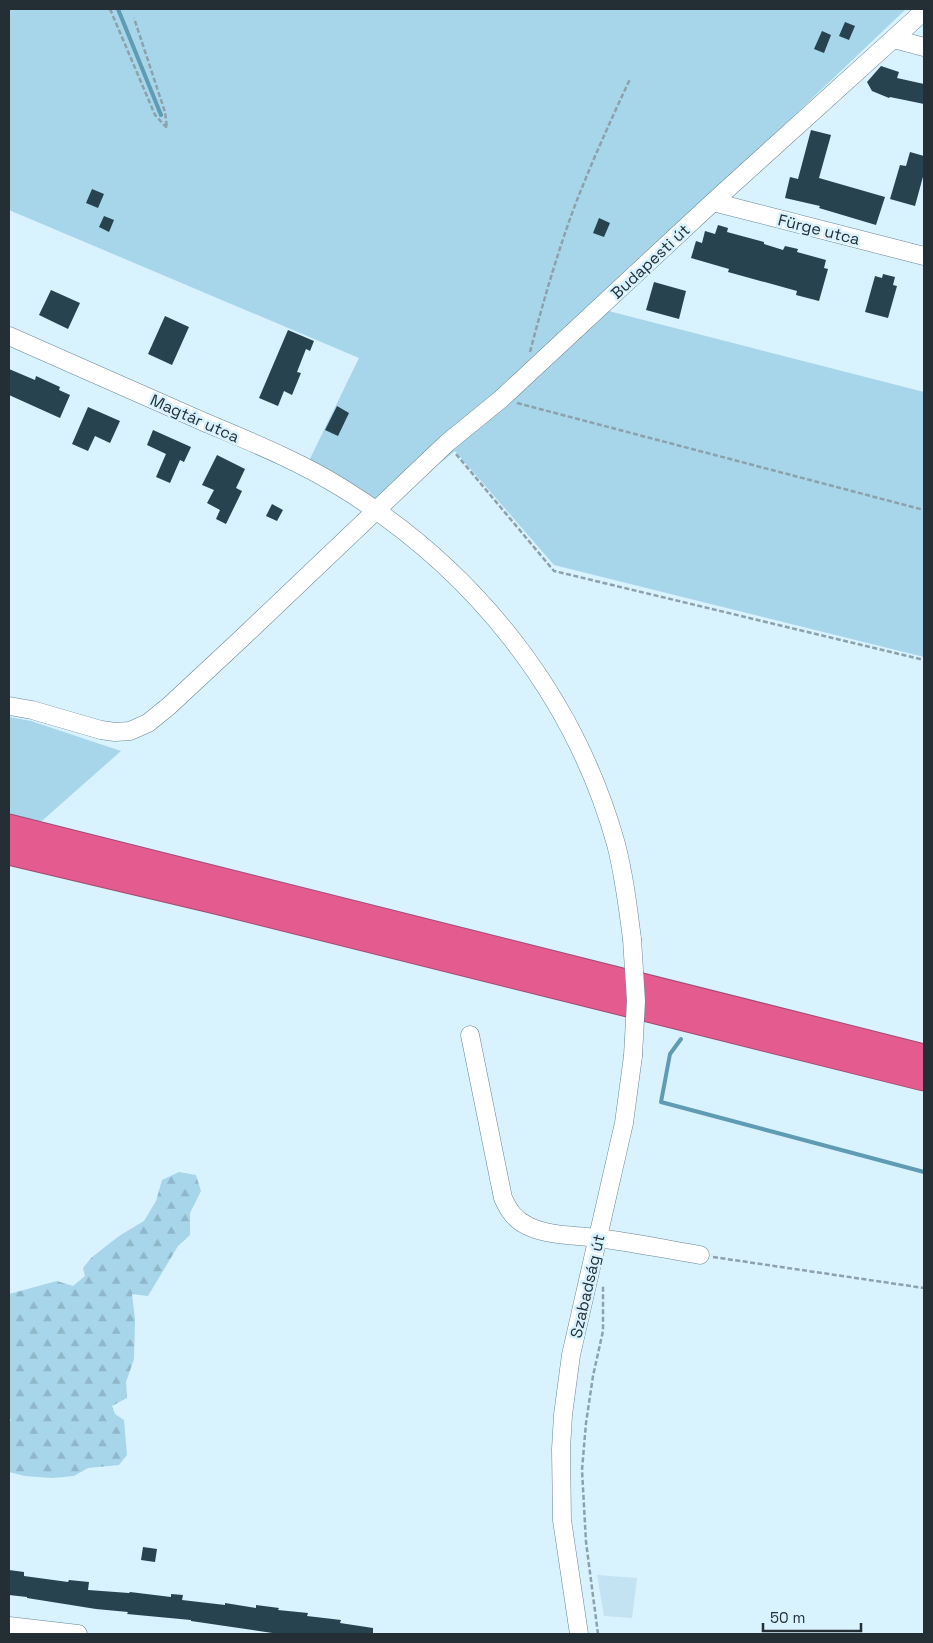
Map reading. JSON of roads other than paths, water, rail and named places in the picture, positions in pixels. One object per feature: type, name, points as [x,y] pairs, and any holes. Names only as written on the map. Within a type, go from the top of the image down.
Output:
[{"type":"highway","points":[[9,827],[924,1057]]},
{"type":"highway","points":[[9,852],[225,903],[924,1078]]},
{"type":"street","name":"Budapesti út","points":[[9,706],[32,710],[115,732],[130,731],[148,723],[182,694],[447,443],[501,399],[713,202],[924,11]]},
{"type":"street","points":[[894,39],[924,47]]},
{"type":"street","name":"Fürge utca","points":[[713,202],[924,256]]},
{"type":"street","name":"Magtár utca","points":[[9,336],[287,459],[342,488],[376,511],[436,558],[482,603],[522,650],[553,696],[583,753],[606,813],[622,869],[632,940]]},
{"type":"street","name":"Szabadság út","points":[[579,1634],[562,1520],[561,1449],[565,1395],[571,1355],[624,1123],[633,1056],[636,1000],[632,940]]},
{"type":"street","points":[[470,1035],[503,1198],[509,1211],[517,1220],[529,1227],[544,1232],[597,1238],[700,1255]]},
{"type":"street","points":[[9,1626],[78,1634]]},
{"type":"waterway","points":[[118,9],[161,115]]},
{"type":"waterway","points":[[681,1039],[670,1054],[661,1102],[924,1172]]}]
